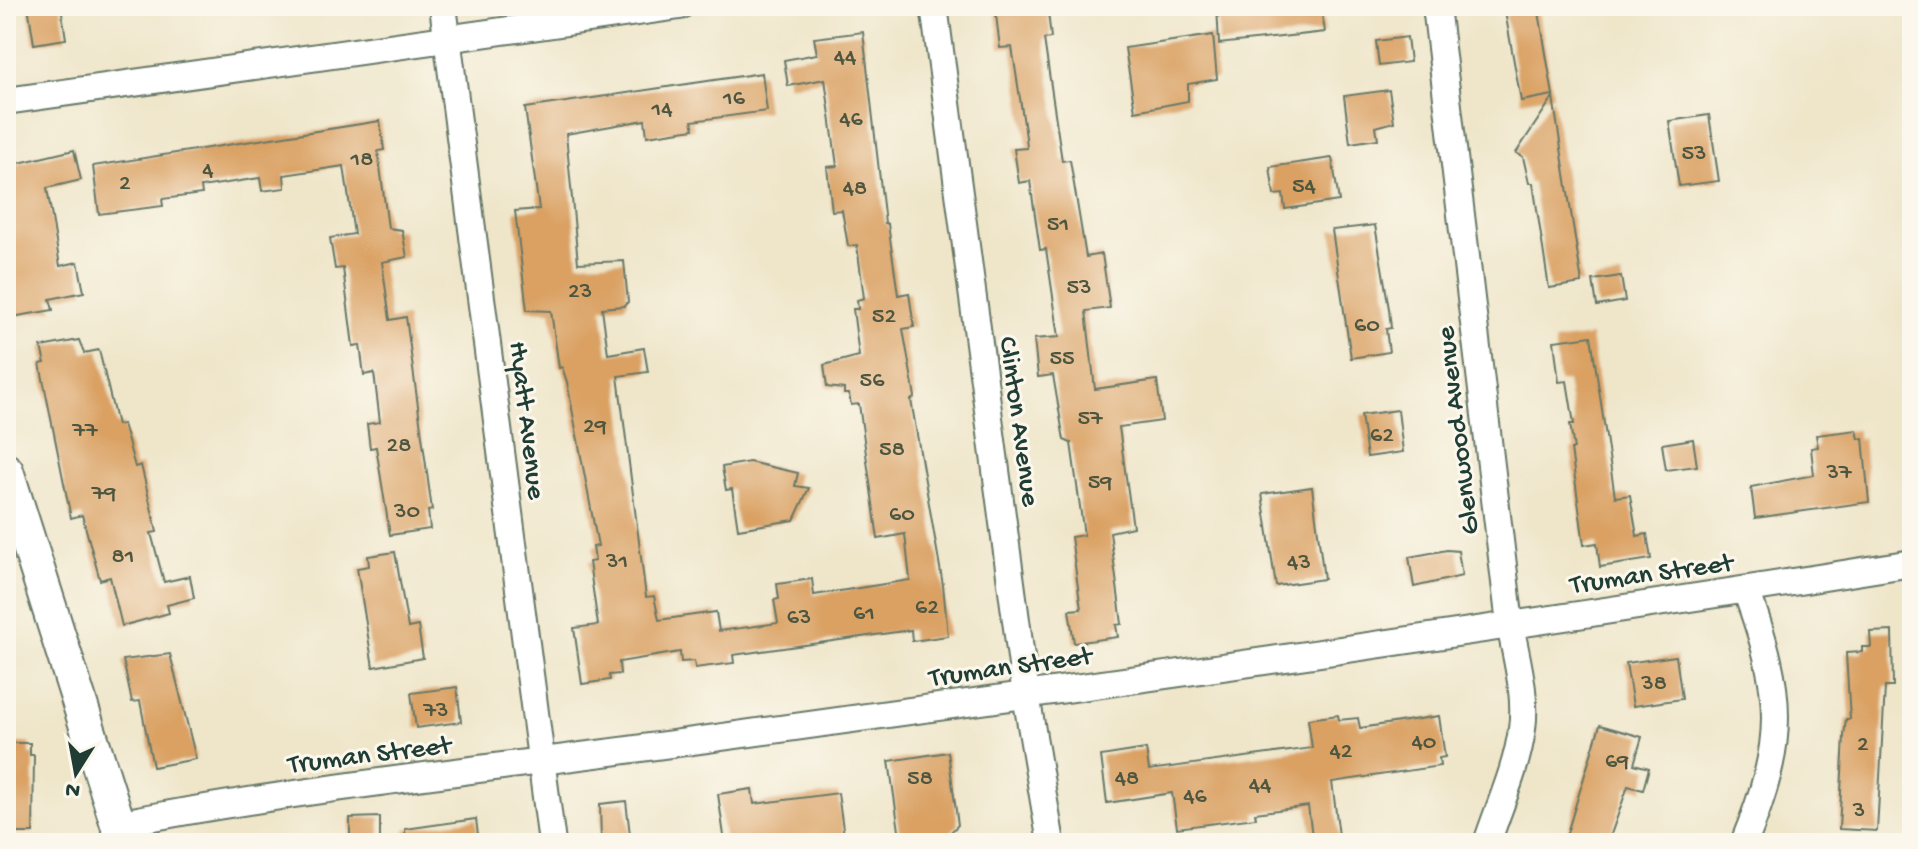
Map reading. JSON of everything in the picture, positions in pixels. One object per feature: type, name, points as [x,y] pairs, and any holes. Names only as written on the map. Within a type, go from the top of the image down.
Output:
[{"type":"street","name":"Hyatt Avenue","points":[[443,6],[552,843]]},
{"type":"street","points":[[6,101],[680,6]]},
{"type":"street","name":"Clinton Avenue","points":[[934,6],[1026,695],[1051,843]]},
{"type":"street","name":"Glenwood Avenue","points":[[1436,6],[1510,624],[1523,700],[1522,730],[1487,843]]},
{"type":"street","points":[[6,471],[120,834]]},
{"type":"street","name":"Truman Street","points":[[120,834],[236,801],[1026,695],[1912,563]]},
{"type":"street","points":[[1744,843],[1764,794],[1776,731],[1767,647],[1746,590]]},
{"type":"building","points":[[28,6],[61,6],[66,39],[34,44]]},
{"type":"building","points":[[995,6],[1031,6],[1031,14],[1048,12],[1051,38],[1044,39],[1062,161],[1070,160],[1086,257],[1102,254],[1110,308],[1086,311],[1095,389],[1157,380],[1162,421],[1119,427],[1133,527],[1110,532],[1122,624],[1116,625],[1118,637],[1074,643],[1069,610],[1081,609],[1071,537],[1084,535],[1071,443],[1064,440],[1053,375],[1038,377],[1034,339],[1059,337],[1046,249],[1040,250],[1030,181],[1019,183],[1014,149],[1027,148],[1026,137],[1012,47],[1000,48]]},
{"type":"building","points":[[1217,6],[1321,6],[1325,32],[1219,44]]},
{"type":"building","points":[[1504,6],[1538,6],[1553,95],[1521,101]]},
{"type":"building","points":[[863,32],[885,223],[888,224],[898,295],[909,293],[914,327],[903,329],[915,397],[911,400],[943,585],[948,636],[912,641],[911,630],[733,655],[734,663],[695,668],[694,661],[681,662],[680,652],[619,662],[620,674],[609,675],[610,680],[582,684],[574,628],[598,625],[589,562],[595,561],[593,547],[598,546],[567,382],[562,367],[559,368],[551,311],[527,310],[515,211],[539,209],[525,108],[762,73],[767,111],[692,121],[694,129],[647,136],[645,120],[566,134],[578,263],[624,261],[628,302],[624,306],[602,308],[608,354],[644,348],[648,372],[618,376],[646,597],[654,596],[659,620],[716,612],[719,631],[778,623],[774,600],[779,599],[777,584],[812,579],[814,595],[910,580],[905,534],[878,539],[859,404],[851,405],[849,394],[844,394],[844,389],[827,387],[824,365],[859,356],[853,309],[858,309],[857,300],[864,298],[857,245],[848,246],[842,210],[832,211],[827,167],[837,166],[825,79],[788,86],[784,60],[817,54],[814,38]]},
{"type":"building","points":[[1213,35],[1217,79],[1188,84],[1188,101],[1135,111],[1125,48]]},
{"type":"building","points":[[1407,37],[1410,62],[1379,66],[1376,41]]},
{"type":"building","points":[[1389,90],[1394,122],[1376,127],[1378,139],[1350,143],[1344,96]]},
{"type":"building","points":[[1553,97],[1582,283],[1549,288],[1533,183],[1529,183],[1523,157],[1516,153]]},
{"type":"building","points":[[1709,115],[1719,181],[1679,186],[1669,121]]},
{"type":"building","points":[[380,121],[384,150],[378,151],[388,228],[402,230],[407,257],[382,262],[390,320],[406,317],[432,510],[428,511],[430,529],[390,535],[376,447],[370,448],[367,424],[380,422],[374,373],[364,375],[360,345],[353,346],[343,268],[335,269],[330,238],[354,234],[344,166],[284,175],[285,188],[262,191],[260,178],[201,187],[202,194],[162,199],[163,206],[99,214],[93,166]]},
{"type":"building","points":[[74,150],[81,180],[47,188],[60,266],[78,262],[84,292],[50,299],[53,310],[6,318],[6,281],[10,280],[6,255],[6,166]]},
{"type":"building","points":[[1332,158],[1339,201],[1285,209],[1283,194],[1274,195],[1270,167]]},
{"type":"building","points":[[1375,225],[1389,309],[1391,328],[1386,329],[1389,352],[1351,358],[1332,230]]},
{"type":"building","points":[[1621,276],[1625,301],[1597,306],[1593,280]]},
{"type":"building","points":[[1591,336],[1615,497],[1630,495],[1637,536],[1647,534],[1651,559],[1600,567],[1597,543],[1584,545],[1571,449],[1574,449],[1570,424],[1574,424],[1567,381],[1559,382],[1554,341]]},
{"type":"building","points":[[79,340],[84,353],[99,350],[117,425],[123,424],[135,467],[141,465],[157,532],[151,533],[164,582],[190,576],[194,598],[167,605],[169,613],[122,626],[110,577],[100,580],[82,515],[71,518],[40,364],[45,363],[41,347]]},
{"type":"building","points":[[1398,410],[1403,452],[1367,457],[1361,415]]},
{"type":"building","points":[[1857,430],[1859,439],[1863,438],[1869,502],[1755,518],[1751,487],[1814,475],[1811,448],[1818,447],[1816,435]]},
{"type":"building","points":[[1693,439],[1697,466],[1666,470],[1662,444]]},
{"type":"building","points":[[749,462],[798,473],[795,486],[809,488],[794,520],[738,529],[732,489],[726,490],[722,467]]},
{"type":"building","points":[[1312,487],[1324,579],[1276,586],[1262,494]]},
{"type":"building","points":[[1458,551],[1462,576],[1414,587],[1409,557]]},
{"type":"building","points":[[395,552],[408,628],[418,626],[423,658],[373,667],[357,568],[369,566],[368,556]]},
{"type":"building","points":[[1892,631],[1893,687],[1885,687],[1877,831],[1839,829],[1844,736],[1846,719],[1850,719],[1846,653],[1862,652],[1862,647],[1871,647],[1870,632]]},
{"type":"building","points":[[170,654],[196,759],[153,767],[140,701],[132,702],[123,660]]},
{"type":"building","points":[[1676,656],[1682,699],[1633,706],[1626,663]]},
{"type":"building","points":[[457,687],[461,722],[416,728],[411,693]]},
{"type":"building","points":[[1338,715],[1339,720],[1358,718],[1360,728],[1439,716],[1445,757],[1439,758],[1440,766],[1332,782],[1340,843],[1313,843],[1308,806],[1255,813],[1256,818],[1177,828],[1172,793],[1107,803],[1101,756],[1146,749],[1149,770],[1312,748],[1308,719]]},
{"type":"building","points":[[1600,725],[1642,737],[1634,764],[1649,768],[1643,790],[1628,786],[1608,843],[1564,843]]},
{"type":"building","points":[[6,743],[30,743],[30,755],[34,755],[33,833],[6,833]]},
{"type":"building","points":[[948,752],[958,825],[940,843],[924,843],[923,835],[900,838],[889,761]]},
{"type":"building","points":[[752,789],[754,804],[838,793],[845,843],[725,843],[718,794]]},
{"type":"building","points":[[626,801],[631,843],[601,843],[600,804]]},
{"type":"building","points":[[380,817],[380,843],[350,843],[350,818]]},
{"type":"building","points":[[476,819],[479,843],[406,843],[405,829]]}]
